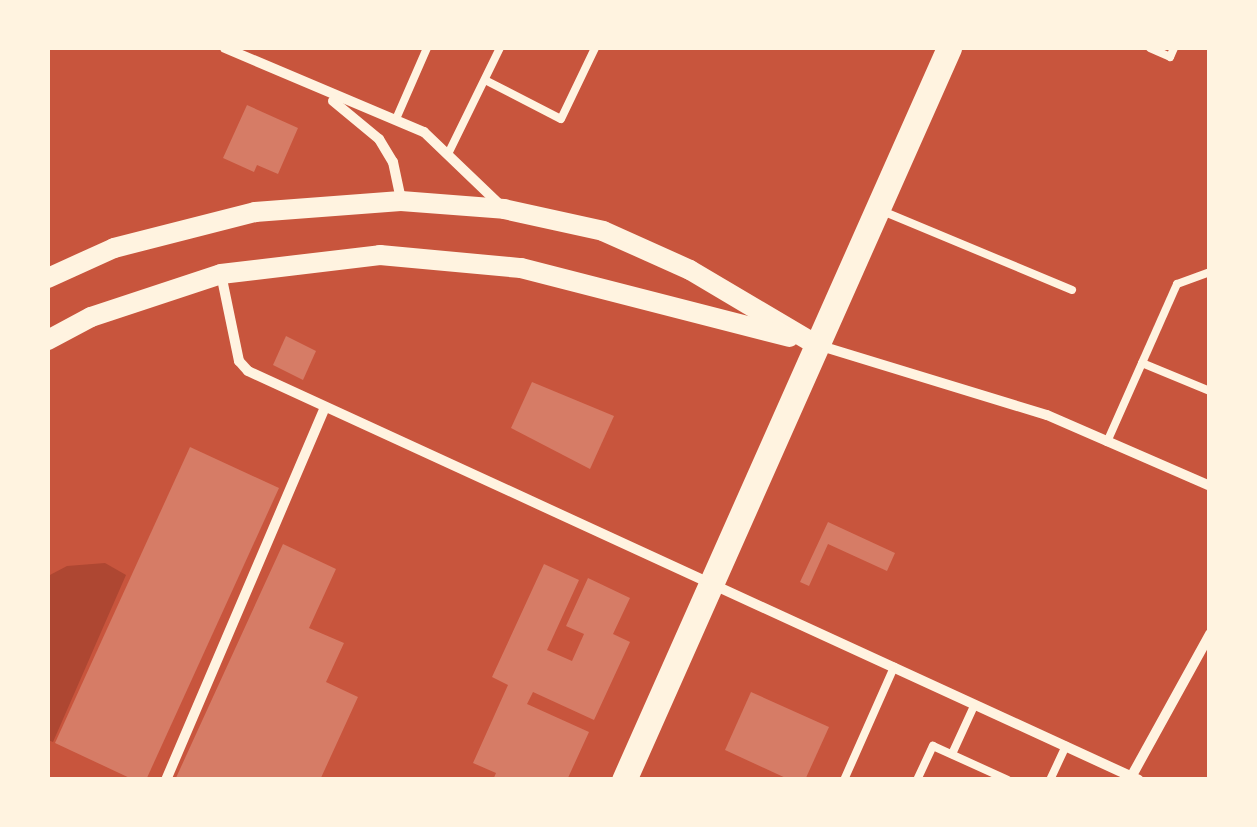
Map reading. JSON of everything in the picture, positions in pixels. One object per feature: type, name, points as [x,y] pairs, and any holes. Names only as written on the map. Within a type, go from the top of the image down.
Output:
[{"type":"main road","points":[[624,780],[708,582],[949,48]]},
{"type":"main road","points":[[48,278],[114,248],[256,212],[401,201],[504,209],[603,231],[690,270],[815,344]]},
{"type":"main road","points":[[48,340],[91,318],[221,274],[305,260],[455,258],[567,278],[815,344]]},
{"type":"street","points":[[225,48],[311,88],[396,119],[449,152],[504,209]]},
{"type":"street","points":[[311,88],[379,139],[393,162],[401,201]]},
{"type":"street","points":[[221,274],[239,361],[324,407],[1134,778],[1210,634]]},
{"type":"street","points":[[815,344],[1047,416],[1210,486]]},
{"type":"street","points":[[166,780],[324,407]]},
{"type":"lane","points":[[396,119],[427,48]]},
{"type":"lane","points":[[449,152],[500,48]]},
{"type":"lane","points":[[485,80],[561,119],[595,48]]},
{"type":"lane","points":[[1150,48],[1172,52]]},
{"type":"lane","points":[[876,209],[1072,290]]},
{"type":"lane","points":[[1107,442],[1177,284],[1210,272]]},
{"type":"lane","points":[[1142,363],[1210,391]]},
{"type":"lane","points":[[844,780],[894,667]]},
{"type":"lane","points":[[952,754],[974,706]]},
{"type":"lane","points":[[916,780],[933,746],[1008,780]]},
{"type":"lane","points":[[1050,780],[1066,746]]},
{"type":"shaded area","points":[[105,563],[126,575],[53,742],[48,740],[48,576],[67,566]]},
{"type":"building","points":[[247,105],[298,128],[278,174],[257,165],[254,172],[223,158]]},
{"type":"building","points":[[286,336],[316,351],[303,380],[273,365]]},
{"type":"building","points":[[532,382],[614,416],[590,469],[511,428]]},
{"type":"building","points":[[190,447],[279,488],[146,780],[134,780],[55,743]]},
{"type":"building","points":[[828,522],[895,553],[887,571],[828,544],[809,586],[800,582]]},
{"type":"building","points":[[283,544],[336,569],[309,628],[344,643],[326,682],[358,697],[320,780],[175,780]]},
{"type":"building","points":[[544,564],[579,580],[547,650],[572,661],[584,634],[566,626],[588,578],[630,598],[613,634],[630,642],[594,720],[533,692],[527,704],[589,732],[567,780],[493,780],[496,773],[473,763],[508,685],[492,677]]},
{"type":"building","points":[[751,692],[829,727],[805,780],[790,780],[725,750]]}]
